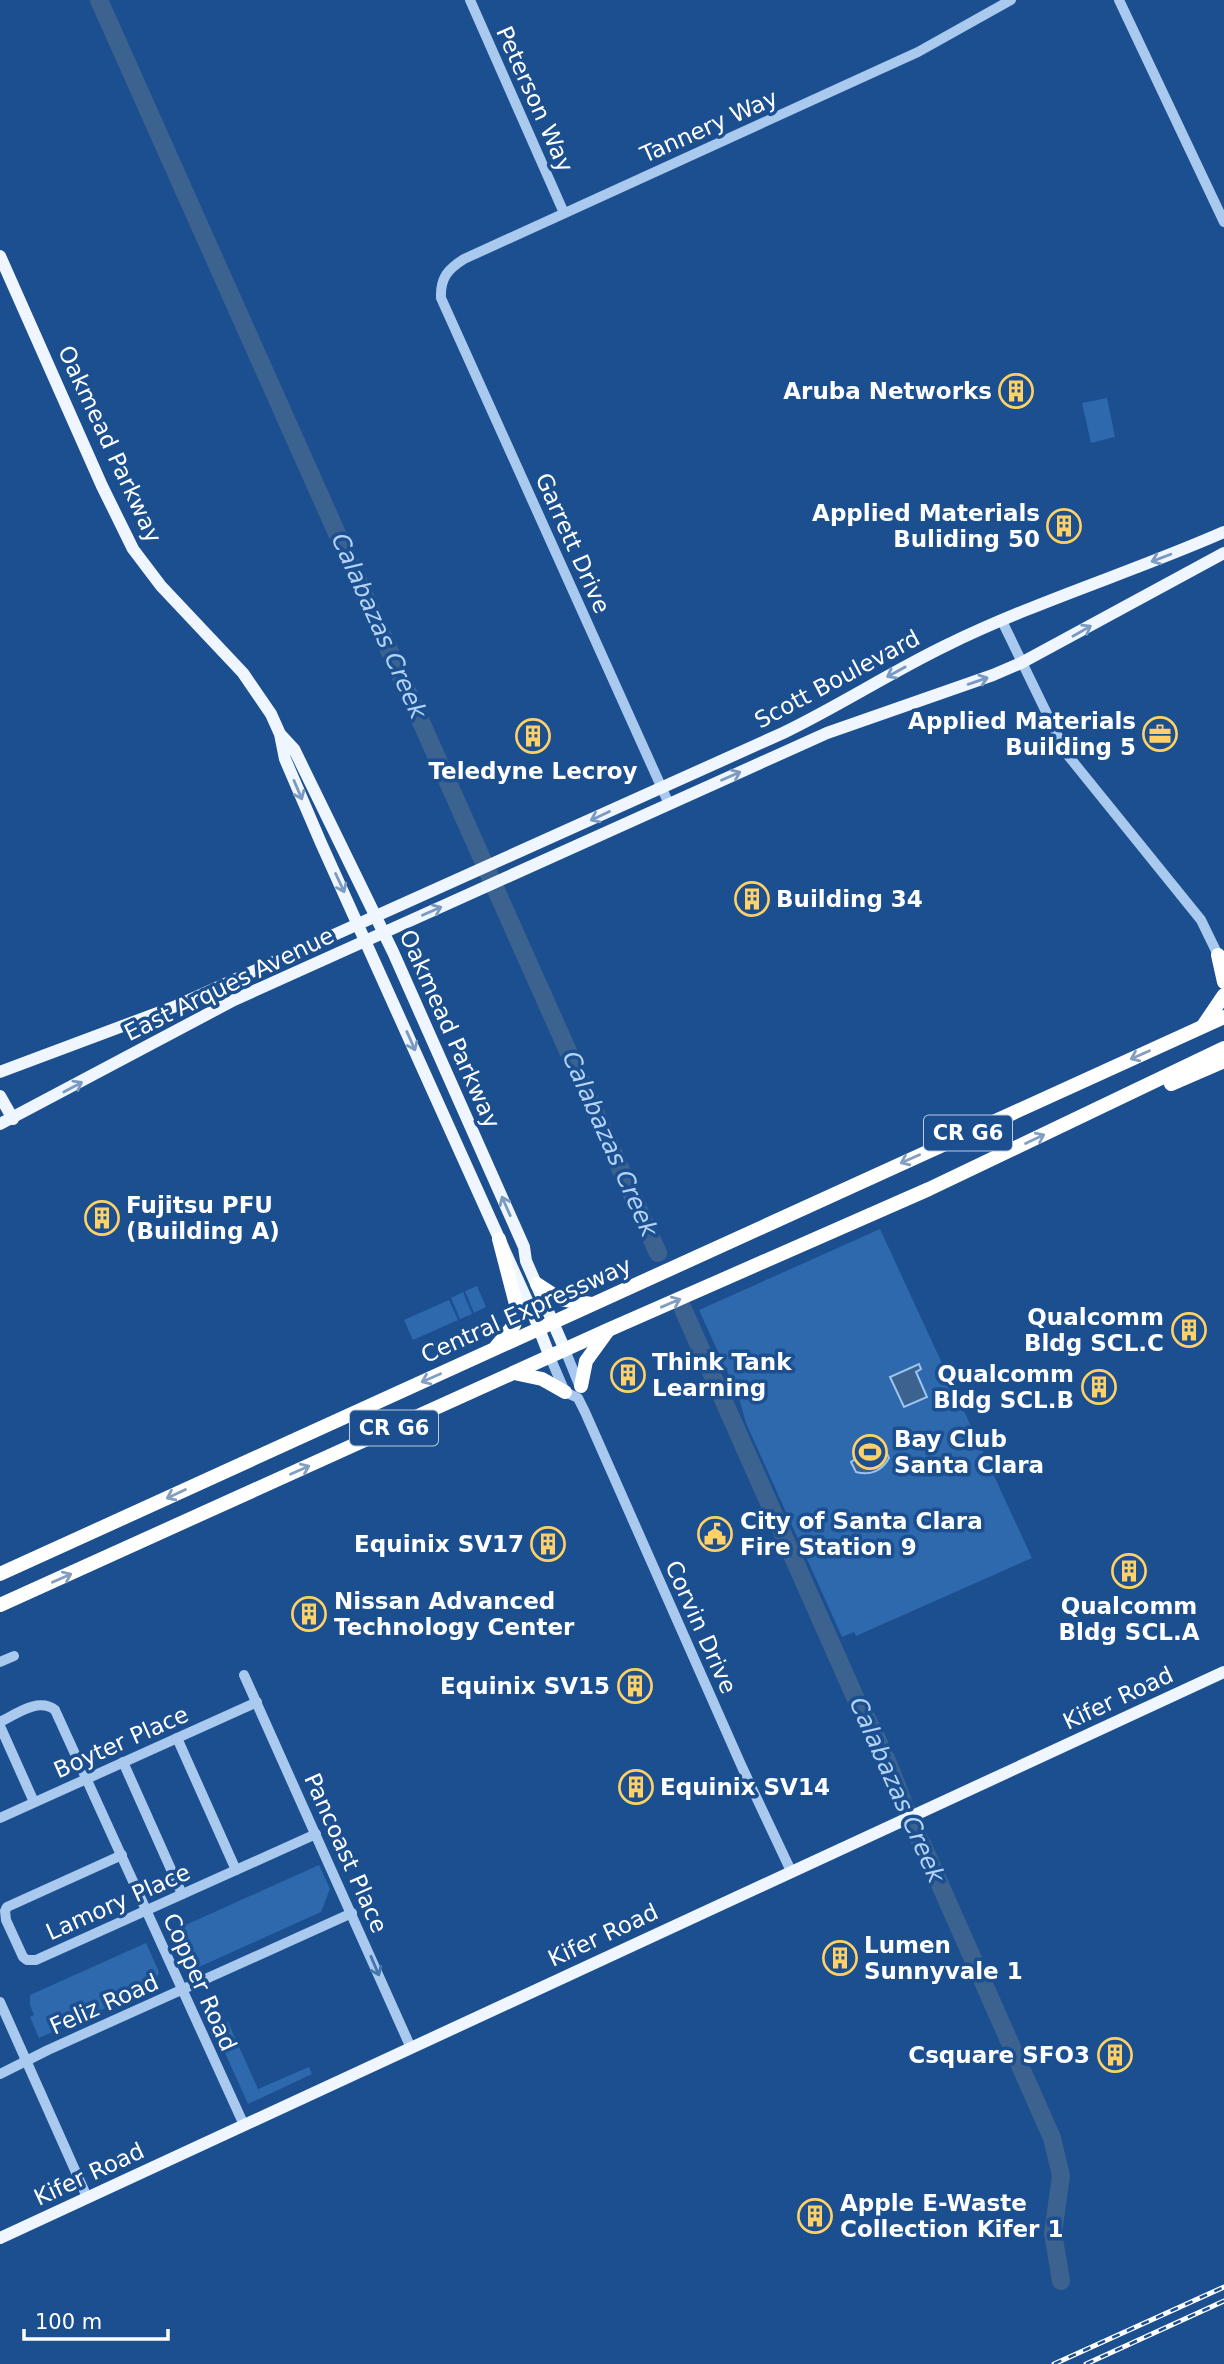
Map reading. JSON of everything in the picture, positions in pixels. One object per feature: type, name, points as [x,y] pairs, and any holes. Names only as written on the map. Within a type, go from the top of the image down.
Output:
[{"type":"highway","points":[[1221,958],[1224,982]]},
{"type":"highway","points":[[1202,1027],[1224,995]]},
{"type":"highway","name":"Central Expressway","points":[[0,1574],[1224,1017]]},
{"type":"highway","name":"CR G6","points":[[0,1605],[608,1330],[880,1211],[1224,1048]]},
{"type":"highway","points":[[1097,1109],[1121,1105],[1224,1061]]},
{"type":"highway","points":[[493,1350],[514,1325],[518,1312],[499,1239]]},
{"type":"highway","points":[[537,1284],[560,1299],[592,1304]]},
{"type":"highway","points":[[514,1373],[542,1379],[574,1392],[586,1361],[608,1330]]},
{"type":"highway","points":[[0,1565],[20,1556],[55,1548]]},
{"type":"main road","name":"Oakmead Parkway","points":[[0,256],[133,549],[168,593],[243,673],[265,704],[280,734],[285,759],[550,1357]]},
{"type":"main road","name":"Scott Boulevard","points":[[474,873],[819,716],[947,645],[1224,532]]},
{"type":"main road","name":"Scott Boulevard","points":[[481,889],[827,733],[993,676],[1224,553]]},
{"type":"main road","name":"Oakmead Parkway","points":[[280,734],[294,749],[384,933],[524,1247],[527,1261],[565,1350]]},
{"type":"main road","name":"East Arques Avenue","points":[[0,1072],[176,1006],[474,873]]},
{"type":"main road","name":"East Arques Avenue","points":[[0,1124],[234,1000],[481,889]]},
{"type":"main road","points":[[0,1096],[13,1119]]},
{"type":"main road","name":"Kifer Road","points":[[0,2238],[1224,1672]]},
{"type":"street","name":"Peterson Way","points":[[470,0],[564,213]]},
{"type":"street","name":"Tannery Way","points":[[441,298],[442,279],[454,265],[918,52],[1011,0]]},
{"type":"street","points":[[1119,0],[1224,222]]},
{"type":"street","name":"Garrett Drive","points":[[441,298],[669,804]]},
{"type":"street","points":[[1002,621],[1066,753],[1201,920],[1221,958]]},
{"type":"street","name":"Corvin Drive","points":[[565,1350],[574,1392]]},
{"type":"street","name":"Corvin Drive","points":[[550,1357],[574,1392],[791,1871]]},
{"type":"street","points":[[0,1662],[14,1656]]},
{"type":"street","name":"Pancoast Place","points":[[244,1675],[411,2048]]},
{"type":"street","name":"Boyter Place","points":[[0,1818],[257,1702]]},
{"type":"street","name":"Copper Road","points":[[0,1724],[37,1705],[51,1707],[58,1716],[244,2125]]},
{"type":"street","points":[[0,1724],[34,1802]]},
{"type":"street","points":[[177,1738],[236,1870]]},
{"type":"street","points":[[124,1762],[182,1894]]},
{"type":"street","name":"Lamory Place","points":[[122,1855],[11,1905],[5,1911],[6,1920],[21,1954],[31,1961],[316,1834]]},
{"type":"street","name":"Feliz Road","points":[[0,2074],[352,1913]]},
{"type":"street","points":[[0,2002],[87,2197]]},
{"type":"shaded area","points":[[1107,398],[1115,437],[1091,443],[1082,403]]},
{"type":"shaded area","name":"Bay Club Santa Clara","points":[[880,1229],[1032,1558],[856,1636],[854,1632],[842,1637],[746,1423],[739,1398],[699,1310]]},
{"type":"shaded area","points":[[477,1286],[486,1307],[474,1313],[465,1291]]},
{"type":"shaded area","points":[[463,1292],[472,1314],[460,1319],[451,1298]]},
{"type":"shaded area","points":[[449,1300],[458,1320],[413,1340],[404,1320]]},
{"type":"shaded area","points":[[919,1364],[921,1369],[916,1372],[927,1397],[904,1407],[890,1377]]},
{"type":"shaded area","points":[[867,1443],[872,1451],[884,1447],[889,1458],[875,1471],[856,1472],[851,1462],[858,1457],[856,1448]]},
{"type":"shaded area","points":[[319,1865],[330,1889],[321,1912],[188,1972],[170,1932]]},
{"type":"shaded area","points":[[146,1943],[159,1972],[153,1987],[39,2038],[30,2017],[34,2015],[30,1995]]},
{"type":"shaded area","points":[[228,2022],[258,2089],[309,2067],[312,2074],[248,2104],[217,2035],[221,2025]]},
{"type":"waterway","name":"Calabazas Creek","points":[[99,0],[658,1253]]},
{"type":"waterway","name":"Calabazas Creek","points":[[683,1309],[855,1697],[883,1752],[912,1824],[1052,2138],[1061,2176],[1053,2233],[1061,2281]]},
{"type":"railway","points":[[1054,2364],[1224,2287]]},
{"type":"railway","points":[[1086,2364],[1224,2301]]},
{"type":"place","name":"Aruba Networks","points":[[1016,391]]},
{"type":"place","name":"Applied Materials Buliding 50","points":[[1064,526]]},
{"type":"place","name":"Applied Materials Building 5","points":[[1160,734]]},
{"type":"place","name":"Teledyne Lecroy","points":[[533,736]]},
{"type":"place","name":"Building 34","points":[[752,899]]},
{"type":"place","name":"Fujitsu PFU (Building A)","points":[[102,1218]]},
{"type":"place","name":"Qualcomm Bldg SCL.C","points":[[1189,1330]]},
{"type":"place","name":"Think Tank Learning","points":[[628,1375]]},
{"type":"place","name":"Qualcomm Bldg SCL.B","points":[[1099,1387]]},
{"type":"place","name":"Bay Club Santa Clara","points":[[870,1452]]},
{"type":"place","name":"City of Santa Clara Fire Station 9","points":[[715,1534]]},
{"type":"place","name":"Equinix SV17","points":[[548,1544]]},
{"type":"place","name":"Qualcomm Bldg SCL.A","points":[[1129,1571]]},
{"type":"place","name":"Nissan Advanced Technology Center","points":[[309,1614]]},
{"type":"place","name":"Equinix SV15","points":[[635,1686]]},
{"type":"place","name":"Equinix SV14","points":[[636,1787]]},
{"type":"place","name":"Lumen Sunnyvale 1","points":[[840,1958]]},
{"type":"place","name":"Csquare SFO3","points":[[1115,2055]]},
{"type":"place","name":"Apple E-Waste Collection Kifer 1","points":[[815,2216]]}]
